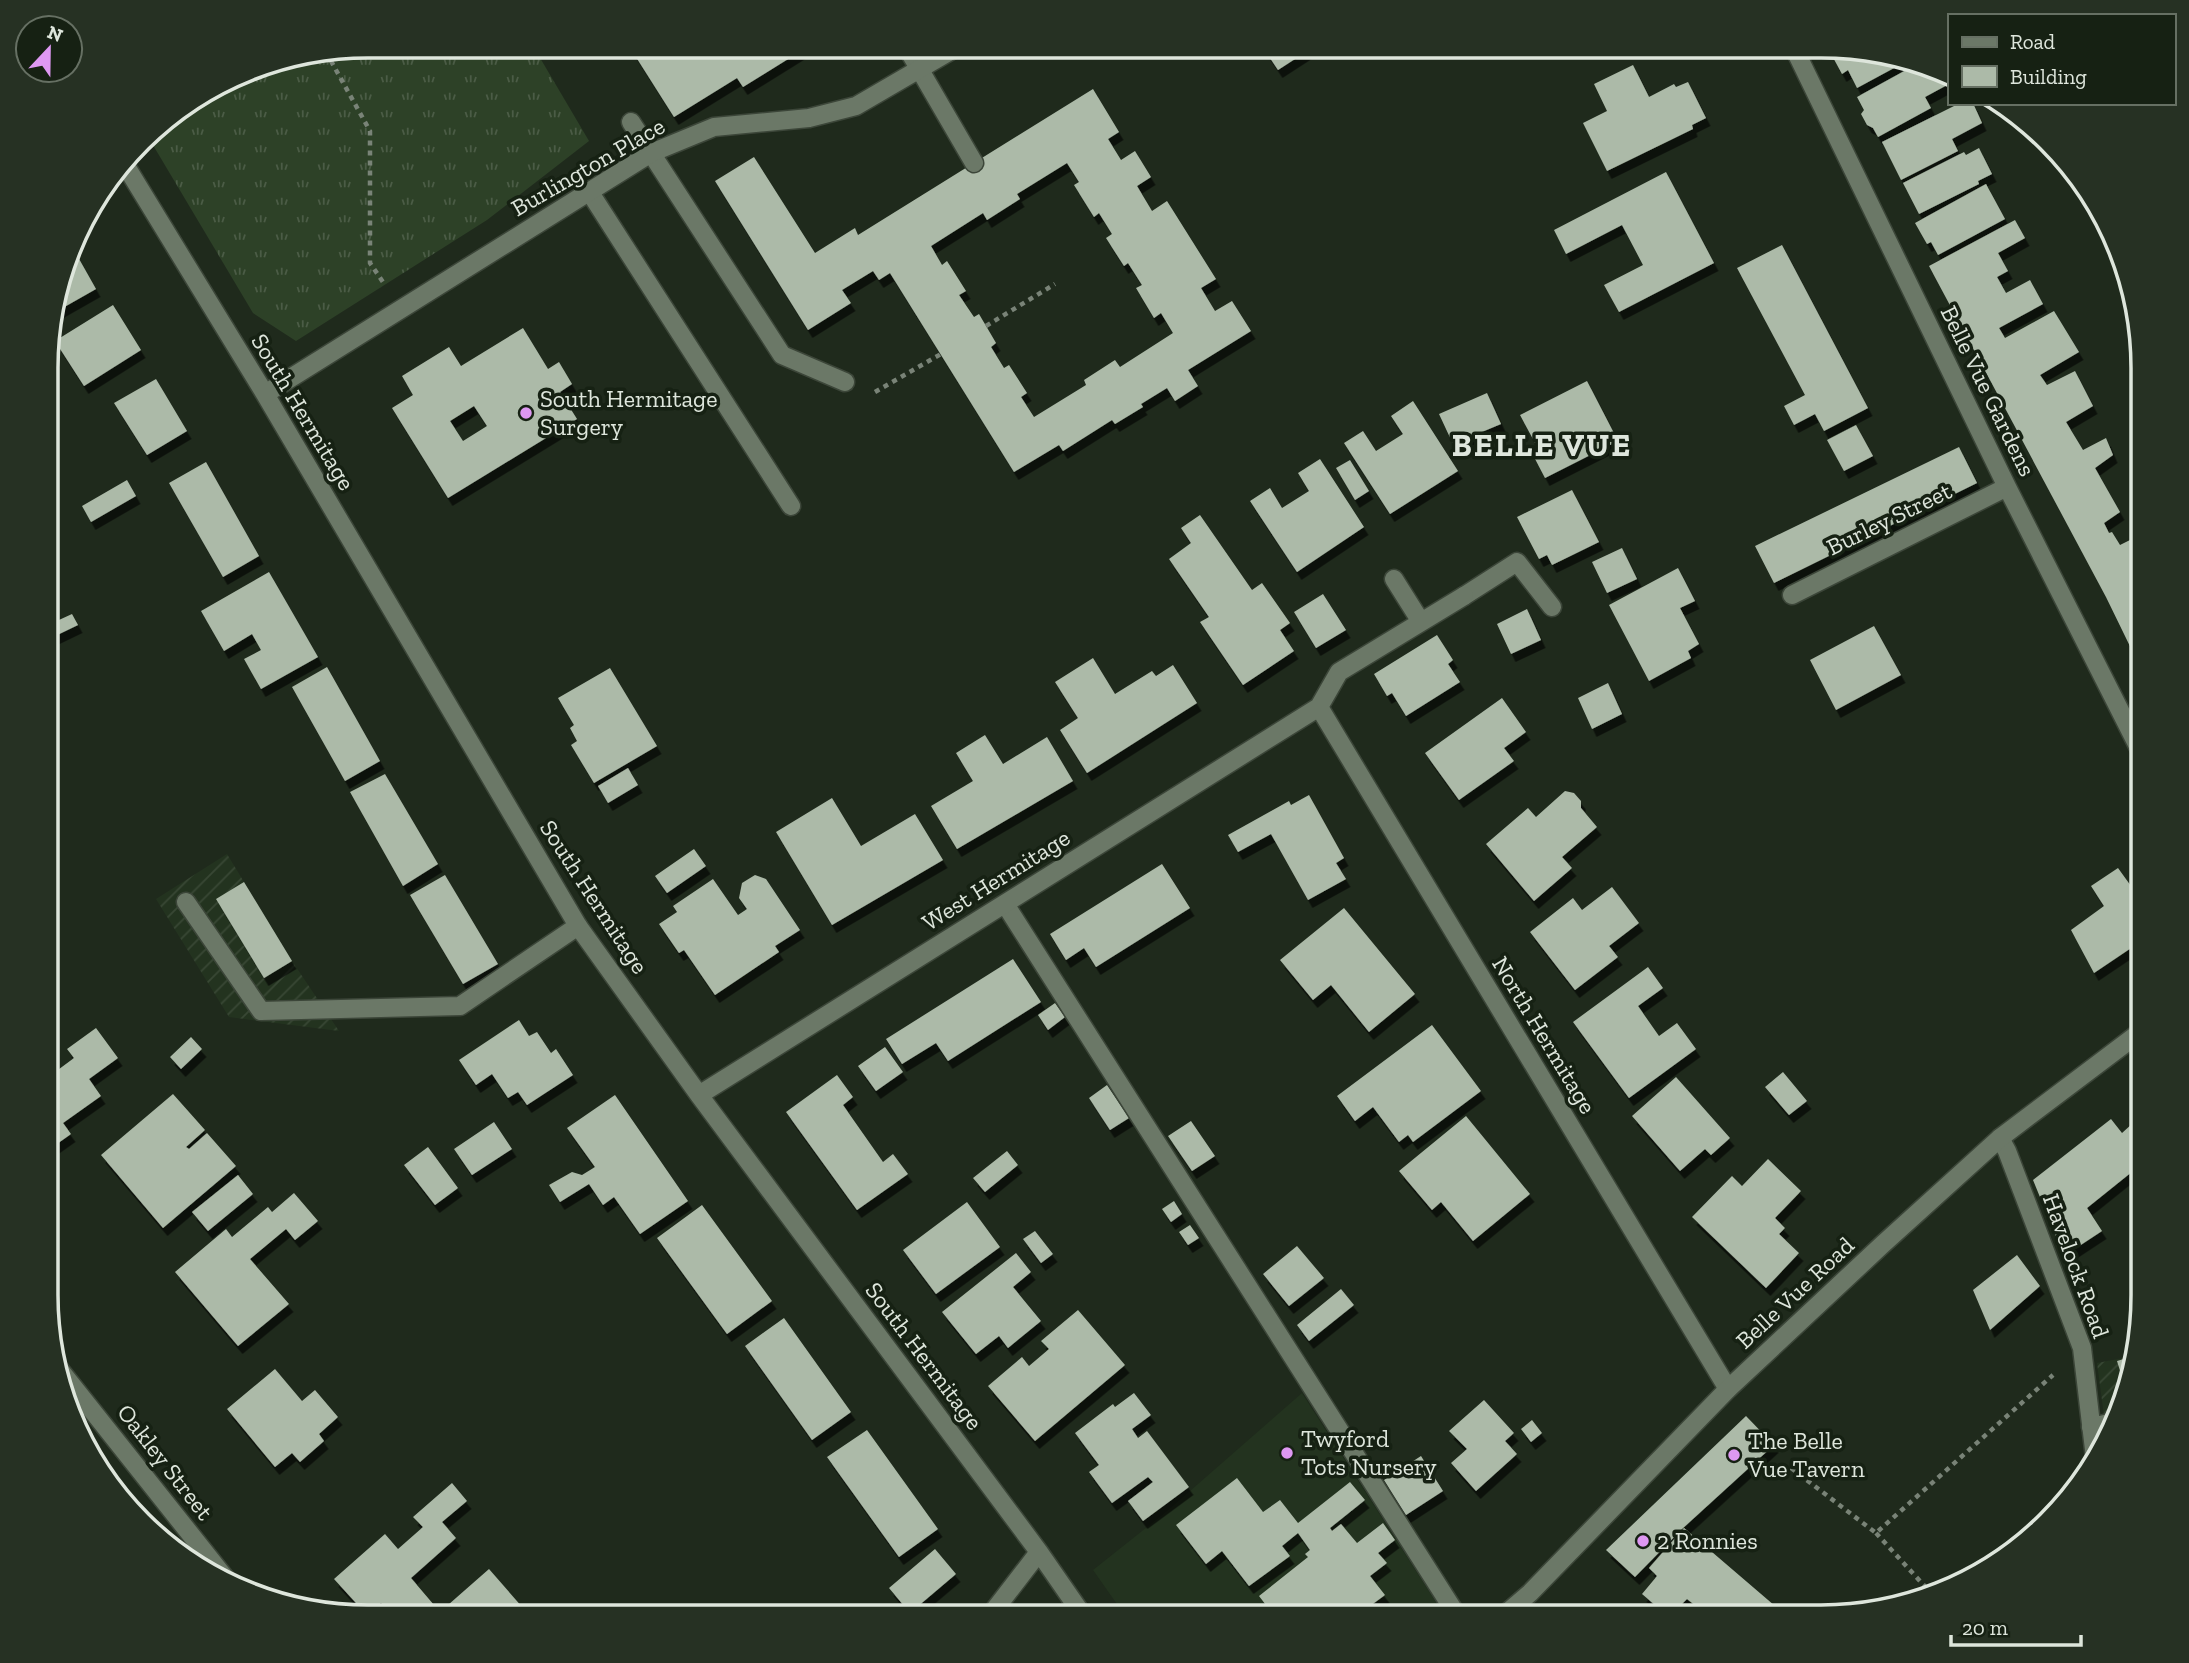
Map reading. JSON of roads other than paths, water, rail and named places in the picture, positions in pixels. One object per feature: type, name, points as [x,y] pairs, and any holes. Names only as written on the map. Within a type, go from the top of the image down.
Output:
[{"type":"street","points":[[914,58],[974,163]]},
{"type":"street","name":"Burlington Place","points":[[265,394],[651,153],[714,127],[809,118],[856,106],[939,58]]},
{"type":"street","name":"Belle Vue Gardens","points":[[1804,58],[2007,487],[2131,732]]},
{"type":"street","points":[[631,122],[782,355],[845,382]]},
{"type":"street","name":"South Hermitage","points":[[129,171],[265,394],[578,926],[699,1095],[1076,1605]]},
{"type":"street","points":[[589,191],[791,506]]},
{"type":"street","name":"Burley Street","points":[[1791,595],[2007,487]]},
{"type":"street","points":[[1319,707],[1339,673],[1517,562],[1552,607]]},
{"type":"street","points":[[1394,579],[1421,622]]},
{"type":"street","name":"West Hermitage","points":[[699,1095],[1319,707]]},
{"type":"street","name":"North Hermitage","points":[[1319,707],[1728,1390]]},
{"type":"street","points":[[187,902],[261,1011],[460,1006],[578,926]]},
{"type":"street","points":[[1005,904],[1450,1605]]},
{"type":"street","name":"Belle Vue Road","points":[[1516,1605],[1728,1390],[2000,1138],[2131,1039]]},
{"type":"street","name":"Havelock Road","points":[[2000,1138],[2082,1348],[2093,1444]]},
{"type":"street","name":"Oakley Street","points":[[70,1383],[216,1566]]},
{"type":"street","points":[[2091,1427],[2103,1424]]},
{"type":"street","points":[[998,1605],[1039,1552]]},
{"type":"place","name":"South Hermitage Surgery","points":[[526,413]]},
{"type":"place","name":"Twyford Tots Nursery","points":[[1287,1453]]},
{"type":"place","name":"The Belle Vue Tavern","points":[[1734,1455]]},
{"type":"place","name":"2 Ronnies","points":[[1643,1541]]},
{"type":"district","name":"BELLE VUE","points":[[1542,445]]}]
